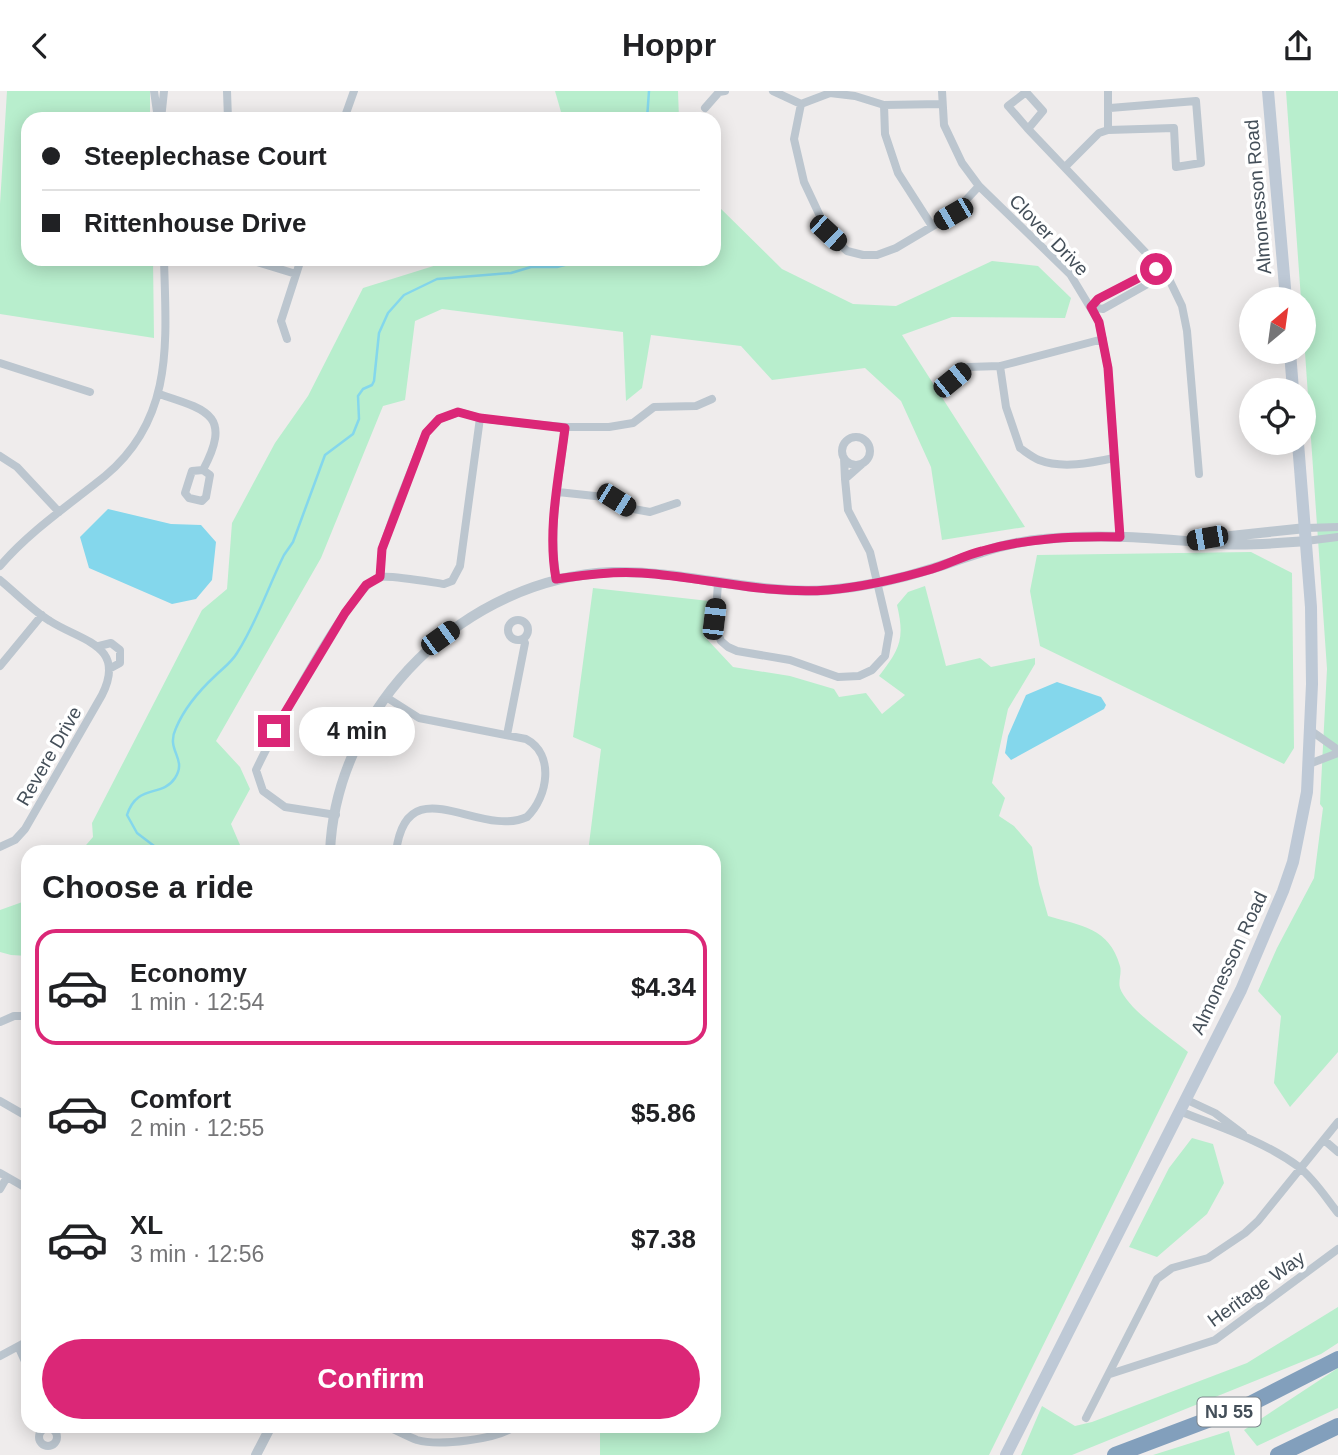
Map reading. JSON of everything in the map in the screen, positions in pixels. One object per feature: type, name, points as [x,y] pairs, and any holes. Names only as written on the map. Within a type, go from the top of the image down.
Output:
[{"type":"highway","name":"NJ 55","points":[[1115,1455],[1250,1404],[1338,1359]]},
{"type":"highway","points":[[1278,1455],[1338,1426]]},
{"type":"main road","name":"Almonesson Road","points":[[1268,91],[1285,287]]},
{"type":"main road","name":"Almonesson Road","points":[[1006,1455],[1241,990],[1283,891],[1303,819],[1310,730],[1311,607],[1299,455]]},
{"type":"street","points":[[154,91],[158,112]]},
{"type":"street","points":[[161,112],[164,91]]},
{"type":"street","points":[[227,91],[228,112]]},
{"type":"street","points":[[346,112],[354,91]]},
{"type":"street","points":[[705,108],[719,92],[725,91]]},
{"type":"street","points":[[773,91],[801,104],[830,93],[855,96],[884,105],[942,104]]},
{"type":"street","name":"Clover Drive","points":[[942,91],[944,125],[962,163],[979,186],[1070,274],[1099,322],[1108,368],[1120,537]]},
{"type":"street","points":[[1108,91],[1108,131]]},
{"type":"street","points":[[1028,129],[1043,111],[1026,92],[1008,106],[1028,129],[1163,269],[1182,306],[1188,331],[1199,474]]},
{"type":"street","points":[[1065,167],[1099,133],[1174,128],[1176,167],[1201,163],[1196,101],[1110,108]]},
{"type":"street","points":[[801,104],[794,139],[804,182],[828,233],[847,251],[877,255],[896,248],[953,214],[979,186]]},
{"type":"street","points":[[884,105],[885,134],[898,173],[932,226]]},
{"type":"street","points":[[0,566],[21,542],[123,459],[144,429],[159,394],[164,372],[164,266]]},
{"type":"street","points":[[270,266],[296,274]]},
{"type":"street","points":[[286,339],[281,321],[299,266]]},
{"type":"street","points":[[1091,307],[1103,309],[1160,277],[1163,269]]},
{"type":"street","points":[[952,380],[968,367],[1000,366],[1103,339]]},
{"type":"street","points":[[0,363],[90,392]]},
{"type":"street","points":[[1000,366],[1006,407],[1020,448],[1039,460],[1055,464],[1085,464],[1114,458]]},
{"type":"street","points":[[159,394],[205,412],[213,422],[218,435],[215,448],[203,470]]},
{"type":"street","points":[[380,577],[382,549],[426,433],[439,419],[458,412],[480,418],[565,428],[609,428],[633,423],[654,407],[696,407],[712,399]]},
{"type":"street","points":[[335,815],[285,807],[263,791],[256,770],[274,731],[345,613],[366,585],[380,577],[444,584],[452,581],[460,566],[480,418]]},
{"type":"street","points":[[556,579],[552,556],[565,428]]},
{"type":"street","points":[[718,583],[715,626],[721,641],[729,647],[737,651],[790,660],[832,676],[852,678],[866,674],[878,666],[885,656],[889,633],[870,552],[849,514],[845,479],[843,447],[849,440],[862,438],[868,444],[870,453],[845,479]]},
{"type":"street","points":[[844,455],[849,463],[862,464]]},
{"type":"street","points":[[0,456],[17,467],[59,512]]},
{"type":"street","points":[[558,492],[604,497],[628,508],[650,512],[677,503]]},
{"type":"street","points":[[331,845],[335,815],[349,764],[363,732],[411,665],[464,620],[491,605],[556,579],[629,572],[788,591],[839,589],[879,583],[933,569],[981,551],[1055,538],[1120,537],[1240,545],[1338,527]]},
{"type":"street","points":[[1306,534],[1338,537]]},
{"type":"street","name":"Revere Drive","points":[[0,580],[42,615],[99,646],[111,643],[120,650],[120,663],[109,669],[108,683],[102,695],[27,826],[15,840],[0,847]]},
{"type":"street","points":[[0,666],[42,615]]},
{"type":"street","points":[[507,735],[525,643],[523,639]]},
{"type":"street","points":[[99,646],[106,656],[109,669]]},
{"type":"street","points":[[386,697],[419,718],[530,741],[544,758],[545,775],[540,799],[531,813],[520,820],[505,822],[437,808],[423,809],[408,817],[402,825],[398,845]]},
{"type":"street","points":[[1310,730],[1338,752]]},
{"type":"street","points":[[1308,764],[1338,752]]},
{"type":"street","points":[[0,1022],[21,1016]]},
{"type":"street","points":[[0,1101],[21,1113]]},
{"type":"street","points":[[1182,1105],[1276,1152],[1300,1168],[1338,1213]]},
{"type":"street","points":[[1182,1105],[1215,1113],[1248,1138]]},
{"type":"street","points":[[1086,1419],[1157,1279],[1172,1268],[1208,1258],[1245,1233],[1258,1221],[1338,1122]]},
{"type":"street","points":[[1324,1140],[1338,1152]]},
{"type":"street","points":[[0,1189],[4,1175],[21,1185]]},
{"type":"street","name":"Heritage Way","points":[[1110,1374],[1215,1341],[1338,1249]]},
{"type":"street","points":[[0,1356],[19,1348],[21,1352]]},
{"type":"street","points":[[256,1455],[267,1433]]},
{"type":"street","points":[[402,1433],[417,1440],[437,1442],[501,1433]]},
{"type":"green space","points":[[7,91],[150,91],[150,112],[21,112],[21,266],[153,266],[154,338],[0,314],[0,204]]},
{"type":"green space","points":[[555,91],[678,91],[679,112],[561,112]]},
{"type":"green space","points":[[1286,91],[1338,91],[1338,1052],[1290,1107],[1274,1083],[1281,1016],[1258,991],[1314,878],[1323,808],[1320,804],[1327,669],[1312,455],[1316,455],[1316,378],[1307,378],[1306,364],[1316,364],[1316,287],[1300,287]]},
{"type":"green space","points":[[721,209],[782,269],[853,304],[896,306],[992,261],[1038,266],[1071,298],[1065,318],[952,317],[902,335],[1025,527],[942,540],[931,467],[901,401],[865,368],[772,380],[741,346],[651,335],[642,388],[626,401],[623,332],[442,309],[415,321],[405,400],[383,406],[321,558],[216,741],[240,767],[250,789],[231,824],[240,845],[86,845],[93,837],[92,823],[202,610],[227,589],[232,523],[275,443],[308,396],[363,288],[434,266],[721,266]]},
{"type":"green space","points":[[1251,552],[1292,573],[1294,748],[1284,764],[1040,646],[1030,591],[1037,555]]},
{"type":"green space","points":[[925,586],[946,666],[980,658],[991,667],[1035,658],[1035,664],[1008,709],[992,783],[1005,798],[999,816],[1014,826],[1032,847],[1048,916],[1092,930],[1109,943],[1120,969],[1119,983],[1124,996],[1140,1014],[1188,1052],[989,1455],[600,1455],[600,1433],[721,1433],[721,845],[589,845],[601,749],[573,737],[593,588],[709,601],[704,636],[733,667],[790,676],[834,689],[839,697],[866,693],[882,714],[905,695],[879,676],[899,643],[901,627],[897,605],[908,592]]},
{"type":"green space","points":[[21,902],[21,956],[0,952],[0,910]]},
{"type":"green space","points":[[1192,1138],[1213,1144],[1224,1183],[1207,1214],[1157,1257],[1129,1247],[1169,1168]]},
{"type":"green space","points":[[1338,1307],[1338,1343],[1321,1354],[1072,1455],[1021,1455],[1042,1406],[1075,1426],[1092,1422],[1247,1363]]},
{"type":"green space","points":[[1338,1368],[1338,1408],[1257,1446],[1244,1430]]},
{"type":"green space","points":[[1229,1431],[1235,1455],[1153,1455]]},
{"type":"water","points":[[108,509],[171,524],[201,525],[216,542],[212,580],[196,599],[172,604],[89,568],[80,537]]},
{"type":"water","points":[[1057,682],[1101,697],[1106,705],[1104,709],[1011,760],[1005,753],[1008,736],[1026,695]]},
{"type":"waterway","points":[[648,112],[649,91]]},
{"type":"waterway","points":[[153,845],[137,833],[127,815],[131,805],[143,795],[170,784],[175,778],[179,765],[173,743],[176,728],[193,700],[232,660],[244,641],[284,555],[293,542],[325,455],[353,434],[359,419],[358,396],[374,381],[379,333],[388,313],[404,295],[437,279],[511,273],[531,267],[561,266]]},
{"type":"route","points":[[274,731],[345,613],[366,585],[380,577],[382,549],[426,433],[439,419],[458,412],[480,418],[565,428],[553,535],[552,556],[556,579],[597,573],[642,573],[760,589],[824,590],[879,583],[933,569],[981,551],[1027,541],[1069,537],[1120,537],[1108,368],[1099,322],[1091,307],[1098,299],[1156,269]]}]
